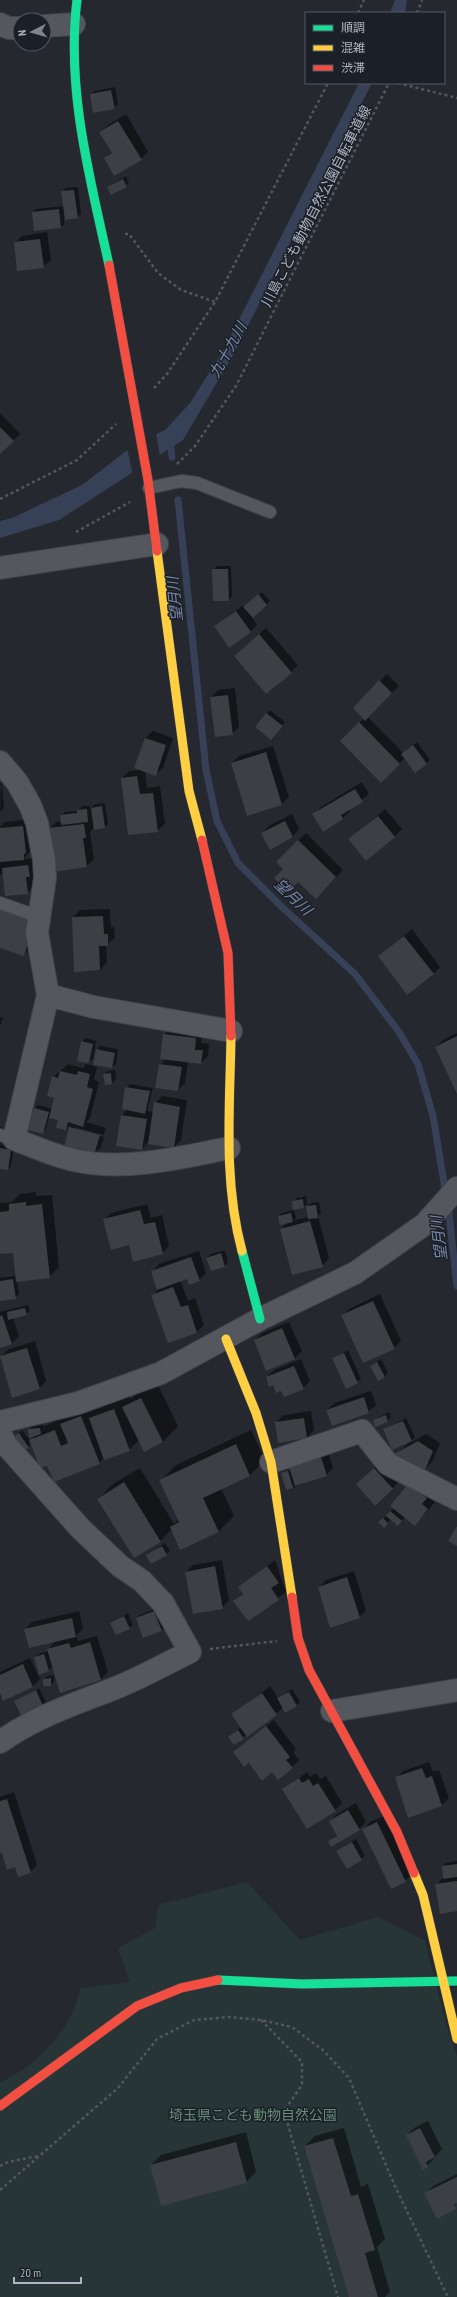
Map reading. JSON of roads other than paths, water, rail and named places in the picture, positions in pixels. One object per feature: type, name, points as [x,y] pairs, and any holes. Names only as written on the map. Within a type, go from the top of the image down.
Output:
[{"type":"street","points":[[77,0],[74,24],[75,73],[81,137],[117,305],[148,484],[189,791],[214,885],[228,953],[231,1031],[229,1148],[231,1191],[239,1240],[260,1319]]},
{"type":"street","points":[[0,24],[12,28]]},
{"type":"street","points":[[52,25],[74,24]]},
{"type":"street","points":[[0,568],[157,544]]},
{"type":"street","points":[[0,762],[17,782],[30,804],[37,823],[44,860],[45,878],[38,933],[48,995],[7,1137],[57,1156],[84,1162],[117,1164],[154,1161],[229,1148]]},
{"type":"street","points":[[48,995],[94,1007],[231,1031]]},
{"type":"street","points":[[0,1422],[78,1403],[161,1373],[226,1339],[260,1319],[355,1274],[425,1224],[457,1188]]},
{"type":"street","points":[[226,1339],[256,1413],[271,1462],[298,1638],[309,1670],[397,1832],[420,1888],[444,1980],[457,2039]]},
{"type":"street","points":[[271,1462],[362,1431],[388,1464],[457,1500]]},
{"type":"street","points":[[0,1433],[6,1445],[80,1528],[120,1566],[142,1581],[163,1603],[190,1652],[114,1689],[82,1700],[22,1726],[0,1742]]},
{"type":"street","points":[[332,1711],[457,1690]]},
{"type":"street","points":[[0,2106],[137,2006],[181,1988],[214,1980],[302,1984],[444,1980],[457,1981]]},
{"type":"lane","points":[[148,484],[181,481],[197,483],[270,512]]},
{"type":"lane","points":[[0,904],[40,917]]},
{"type":"water","points":[[395,0],[407,0],[405,12],[390,12]]},
{"type":"water","name":"九十九川","points":[[358,84],[371,84],[232,357],[183,440],[59,520],[0,538],[0,521],[12,518],[82,485],[126,451],[166,429],[190,403],[224,349]]},
{"type":"waterway","name":"望月川","points":[[170,438],[172,457]]},
{"type":"waterway","name":"望月川","points":[[178,500],[206,770],[217,821],[238,863],[283,908],[355,974],[399,1032],[418,1064],[433,1116],[446,1195]]},
{"type":"waterway","name":"望月川","points":[[448,1205],[457,1286]]},
{"type":"park label","name":"埼玉県こども動物自然公園","points":[[253,2115]]}]
